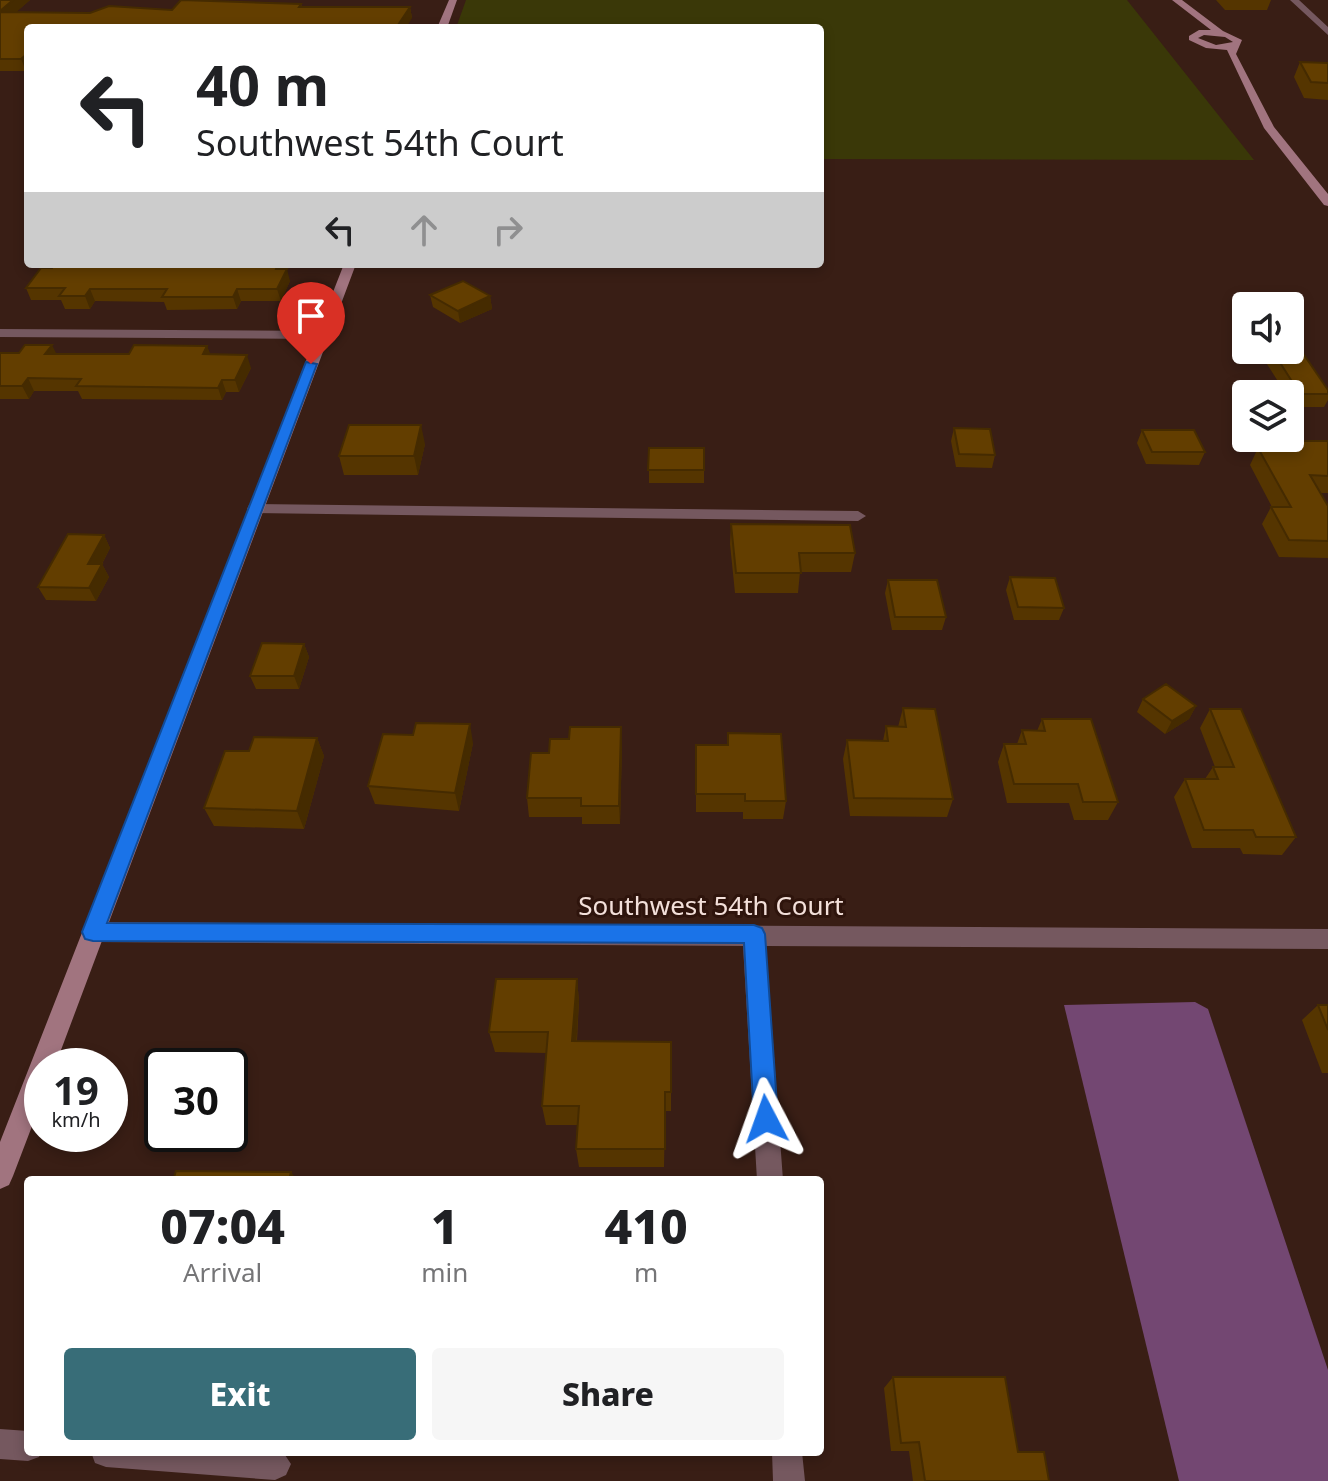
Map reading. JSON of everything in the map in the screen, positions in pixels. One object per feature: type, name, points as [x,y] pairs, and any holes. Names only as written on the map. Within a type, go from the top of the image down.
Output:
[{"type":"street","points":[[444,24],[453,0]]},
{"type":"street","points":[[1176,0],[1191,14],[1239,40],[1239,44],[1232,47],[1207,46]]},
{"type":"street","points":[[1294,0],[1328,32]]},
{"type":"street","points":[[1191,14],[1195,34],[1192,38],[1237,67]]},
{"type":"street","points":[[1195,34],[1222,33]]},
{"type":"street","points":[[1232,47],[1231,54],[1269,128],[1328,202]]},
{"type":"street","points":[[0,1176],[348,268]]},
{"type":"street","points":[[0,333],[322,335]]},
{"type":"street","points":[[255,509],[858,516]]},
{"type":"street","name":"Southwest 54th Court","points":[[93,932],[1328,939]]},
{"type":"street","points":[[754,934],[770,1176]]},
{"type":"street","points":[[0,1444],[24,1446]]},
{"type":"street","points":[[162,1456],[275,1464]]},
{"type":"street","points":[[787,1456],[789,1481]]},
{"type":"shaded area","points":[[466,0],[1127,0],[1254,160],[824,159],[824,24],[457,24]]},
{"type":"shaded area","points":[[1195,1002],[1208,1009],[1328,1370],[1328,1481],[1179,1481],[1064,1005]]},
{"type":"building","points":[[0,0],[13,0],[0,11]]},
{"type":"building","points":[[181,0],[301,4],[299,7],[410,7],[399,24],[24,24],[24,56],[0,59],[0,12],[90,13],[109,6],[172,10]]},
{"type":"building","points":[[1300,62],[1328,63],[1328,83],[1311,82]]},
{"type":"building","points":[[41,268],[287,269],[277,289],[237,289],[233,297],[162,297],[167,289],[90,289],[85,296],[59,296],[65,288],[26,288]]},
{"type":"building","points":[[463,281],[490,296],[458,311],[430,295]]},
{"type":"building","points":[[25,345],[52,345],[45,354],[129,354],[134,345],[207,346],[203,354],[247,355],[235,380],[222,380],[218,388],[76,386],[81,379],[28,378],[22,386],[0,386],[0,353],[19,353]]},
{"type":"building","points":[[1304,355],[1328,394],[1304,394],[1304,380],[1291,380],[1281,364],[1304,364]]},
{"type":"building","points":[[349,425],[421,425],[414,456],[339,456]]},
{"type":"building","points":[[954,428],[990,429],[995,455],[959,454]]},
{"type":"building","points":[[1142,430],[1194,430],[1205,452],[1152,452]]},
{"type":"building","points":[[1304,441],[1328,441],[1328,476],[1310,475],[1328,506],[1328,541],[1289,540],[1271,507],[1291,507],[1260,452],[1304,452]]},
{"type":"building","points":[[649,448],[704,448],[704,470],[648,470]]},
{"type":"building","points":[[731,524],[850,525],[855,553],[799,553],[801,573],[736,573]]},
{"type":"building","points":[[68,534],[104,535],[88,564],[102,564],[89,588],[38,587]]},
{"type":"building","points":[[1010,577],[1055,578],[1064,608],[1018,607]]},
{"type":"building","points":[[888,580],[937,580],[946,617],[895,617]]},
{"type":"building","points":[[262,643],[304,644],[294,676],[250,676]]},
{"type":"building","points":[[1166,684],[1196,706],[1172,721],[1143,699]]},
{"type":"building","points":[[903,708],[935,709],[953,799],[854,798],[847,740],[888,741],[886,726],[906,727]]},
{"type":"building","points":[[1210,709],[1241,709],[1296,837],[1256,837],[1253,830],[1204,830],[1185,779],[1218,779],[1213,767],[1234,767]]},
{"type":"building","points":[[1042,719],[1091,719],[1118,802],[1083,802],[1078,784],[1014,784],[1004,744],[1026,744],[1022,730],[1045,731]]},
{"type":"building","points":[[416,723],[470,724],[455,793],[368,786],[383,734],[413,735]]},
{"type":"building","points":[[570,727],[621,727],[619,806],[581,806],[581,798],[527,798],[531,753],[549,753],[550,739],[569,739]]},
{"type":"building","points":[[728,733],[781,734],[786,801],[745,801],[745,794],[696,794],[696,745],[728,745]]},
{"type":"building","points":[[254,737],[317,738],[297,811],[204,808],[225,751],[249,751]]},
{"type":"building","points":[[496,979],[577,979],[572,1041],[671,1042],[671,1092],[665,1092],[665,1149],[576,1149],[579,1106],[542,1106],[548,1032],[489,1032]]},
{"type":"building","points":[[1318,1005],[1328,1005],[1328,1030]]},
{"type":"building","points":[[176,1171],[291,1172],[290,1176],[174,1176]]},
{"type":"building","points":[[893,1377],[1005,1377],[1018,1452],[1044,1452],[1049,1481],[925,1481],[919,1442],[901,1443]]},
{"type":"route","points":[[311,364],[93,932],[754,934],[766,1119]]}]
